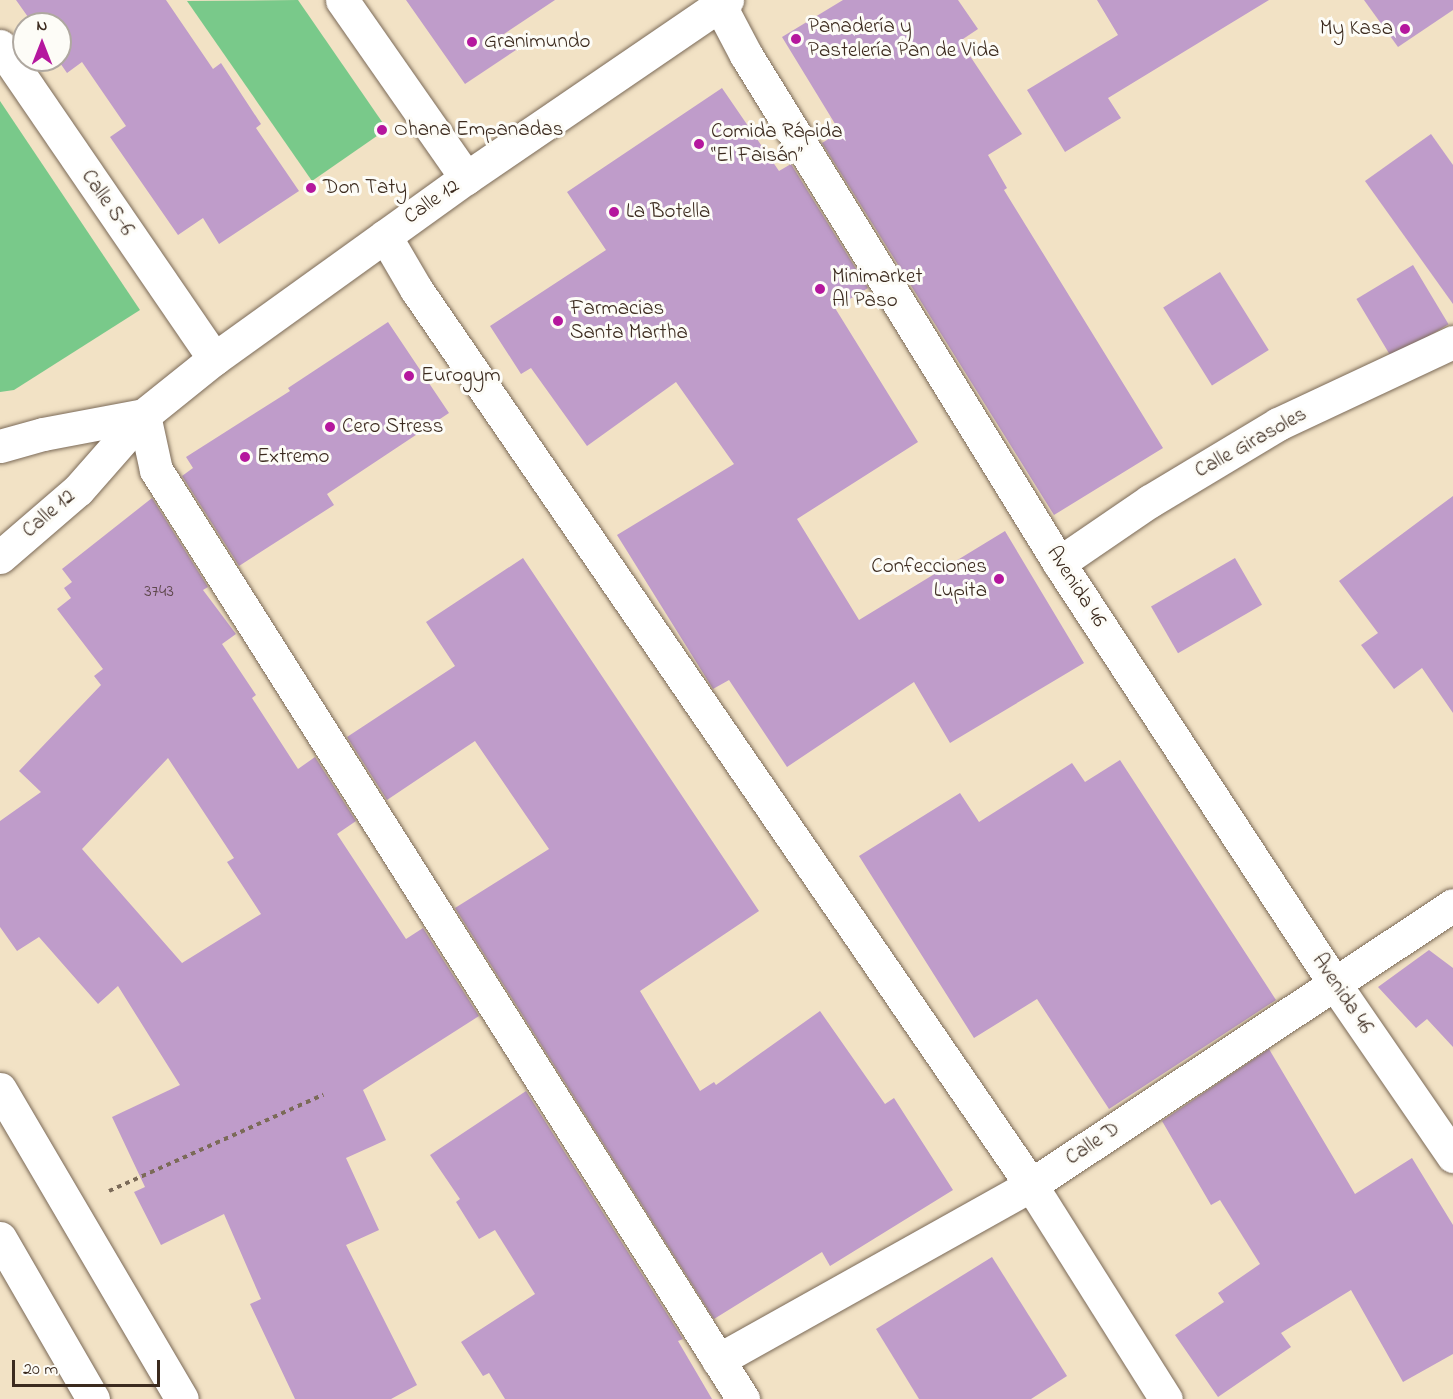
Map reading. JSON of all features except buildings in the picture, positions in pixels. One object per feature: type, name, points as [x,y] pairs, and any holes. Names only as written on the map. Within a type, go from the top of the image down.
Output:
[{"type":"street","points":[[342,0],[466,178]]},
{"type":"street","name":"Calle 12","points":[[0,557],[78,490],[144,415],[214,359],[466,178],[721,2]]},
{"type":"street","name":"Avenida 46","points":[[721,2],[746,55],[1059,563],[1334,983],[1453,1156]]},
{"type":"street","name":"Calle S-6","points":[[0,46],[214,359]]},
{"type":"street","points":[[385,236],[416,289],[1031,1185],[1166,1399]]},
{"type":"street","name":"Calle Girasoles","points":[[1059,563],[1150,501],[1278,424],[1453,342]]},
{"type":"street","points":[[144,415],[156,470],[743,1399]]},
{"type":"street","name":"Calle 12","points":[[0,446],[43,434],[144,415]]},
{"type":"street","name":"Calle D","points":[[718,1360],[1031,1185],[1453,905]]},
{"type":"street","points":[[0,1089],[182,1399]]},
{"type":"street","points":[[0,1238],[93,1399]]},
{"type":"path","points":[[108,1191],[323,1095]]},
{"type":"green space","points":[[298,0],[387,129],[312,181],[187,1]]},
{"type":"green space","points":[[0,101],[140,310],[14,390],[0,392]]},
{"type":"place","name":"My Kasa","points":[[1405,29]]},
{"type":"place","name":"Panadería y Pastelería Pan de Vida","points":[[796,39]]},
{"type":"place","name":"Granimundo","points":[[472,42]]},
{"type":"place","name":"Ohana Empanadas","points":[[382,130]]},
{"type":"place","name":"Comida Rápida “El Faisán”","points":[[699,144]]},
{"type":"place","name":"Don Taty","points":[[311,188]]},
{"type":"place","name":"La Botella","points":[[614,212]]},
{"type":"place","name":"Minimarket Al Paso","points":[[820,289]]},
{"type":"place","name":"Farmacias Santa Martha","points":[[558,321]]},
{"type":"place","name":"Eurogym","points":[[409,376]]},
{"type":"place","name":"Cero Stress","points":[[330,427]]},
{"type":"place","name":"Extremo","points":[[245,457]]},
{"type":"place","name":"Confecciones Lupita","points":[[999,579]]}]
